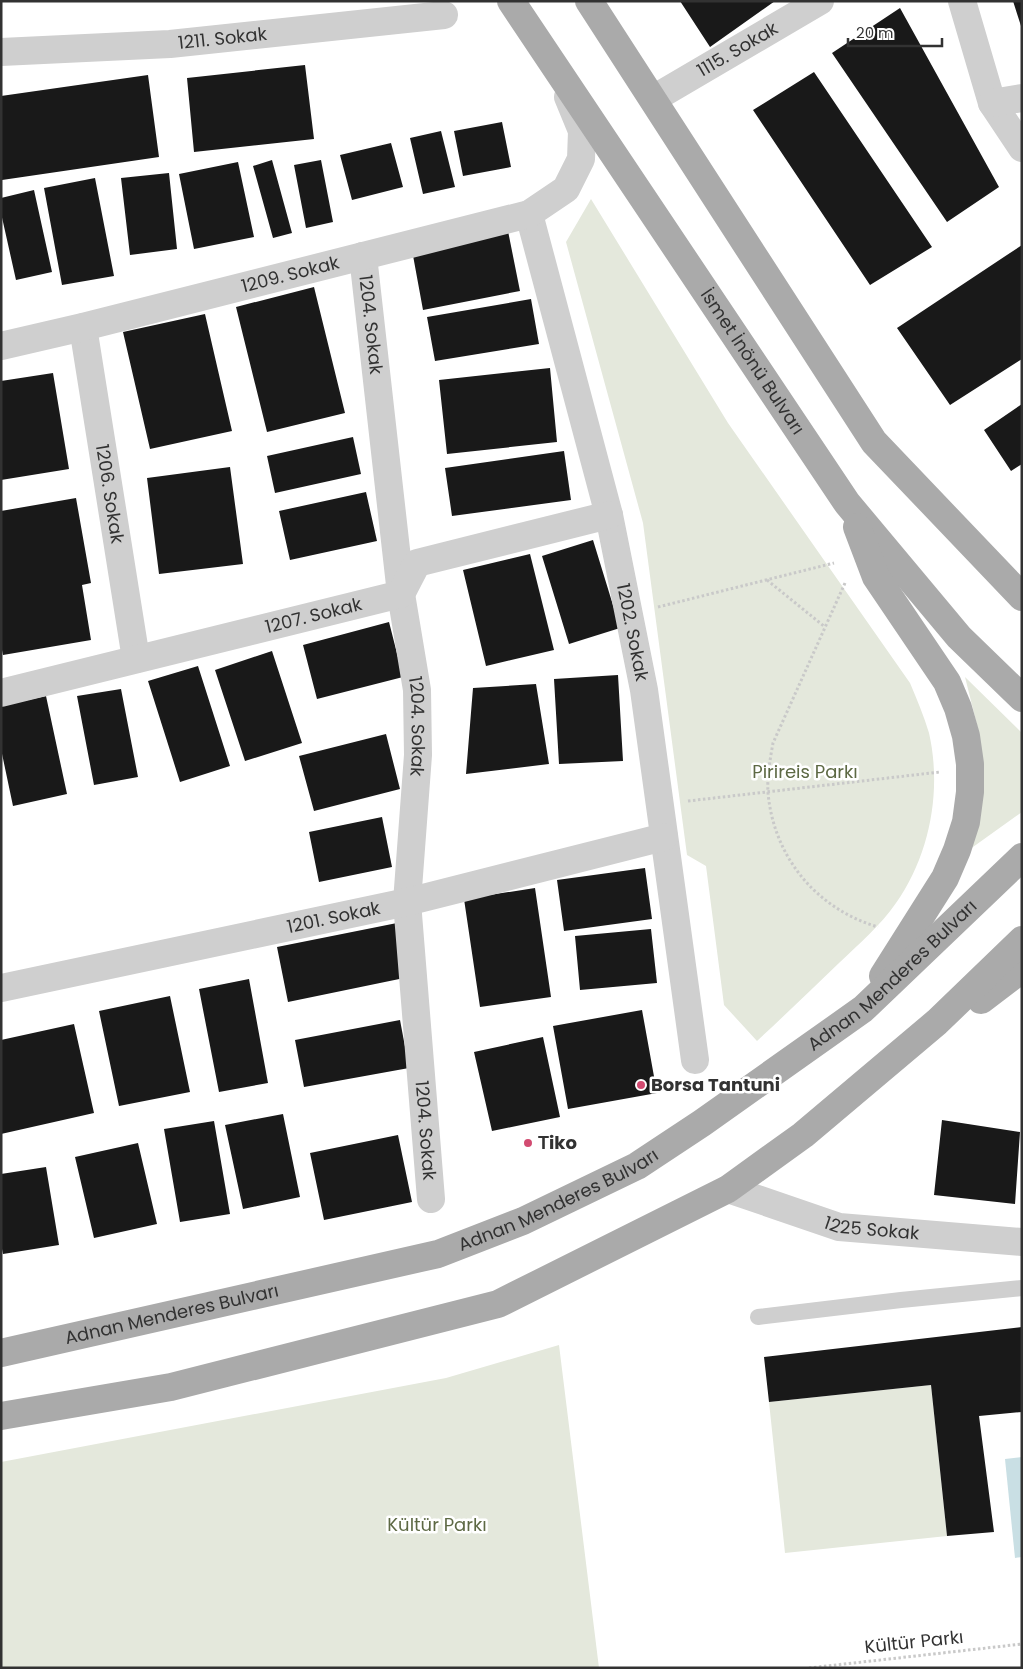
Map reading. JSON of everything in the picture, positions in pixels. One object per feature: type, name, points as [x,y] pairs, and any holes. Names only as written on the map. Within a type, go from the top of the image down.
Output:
[{"type":"main road","name":"İsmet İnönü Bulvarı","points":[[511,1],[847,503],[958,637],[1022,698]]},
{"type":"main road","points":[[588,1],[874,442],[1022,597]]},
{"type":"main road","points":[[847,503],[876,577],[947,682],[958,708],[966,736],[970,764],[970,792],[966,822],[945,878],[863,1009]]},
{"type":"main road","name":"Adnan Menderes Bulvarı","points":[[1,1353],[438,1254],[523,1221],[637,1166],[702,1123],[863,1009],[1022,857]]},
{"type":"main road","points":[[1,1416],[171,1387],[498,1304],[728,1189],[803,1135],[937,1022],[1022,940]]},
{"type":"main road","points":[[937,1022],[982,1000],[1022,969]]},
{"type":"street","name":"1115. Sokak","points":[[653,99],[820,1]]},
{"type":"street","points":[[962,1],[992,103],[1022,148]]},
{"type":"street","name":"1211. Sokak","points":[[1,52],[170,44],[444,15]]},
{"type":"street","name":"1209. Sokak","points":[[1,346],[529,214],[566,189],[581,159],[582,131],[558,72]]},
{"type":"street","points":[[992,103],[1022,98]]},
{"type":"street","name":"1202. Sokak","points":[[529,214],[608,516],[644,690],[695,1060]]},
{"type":"street","name":"1204. Sokak","points":[[363,256],[401,594],[417,690],[418,755],[407,902],[431,1199]]},
{"type":"street","name":"1206. Sokak","points":[[83,327],[136,659]]},
{"type":"street","points":[[401,594],[417,563],[608,516]]},
{"type":"street","name":"1207. Sokak","points":[[1,693],[401,594]]},
{"type":"street","name":"1201. Sokak","points":[[1,988],[407,902],[664,837]]},
{"type":"street","name":"1225 Sokak","points":[[728,1189],[839,1227],[1022,1242]]},
{"type":"lane","points":[[758,1318],[901,1300],[1022,1288]]},
{"type":"path","points":[[629,615],[834,563]]},
{"type":"path","points":[[766,579],[825,627]]},
{"type":"path","points":[[846,582],[773,743],[768,792],[772,820],[781,844],[792,865],[806,883],[822,899],[841,912],[862,922],[884,929]]},
{"type":"path","points":[[659,805],[941,772]]},
{"type":"path","name":"Kültür Parkı","points":[[808,1668],[1022,1644]]},
{"type":"green space","name":"Pirireis Parkı","points":[[591,199],[728,423],[910,683],[929,733],[934,777],[930,821],[925,843],[908,884],[890,911],[862,942],[757,1041],[724,1005],[706,866],[687,855],[643,523],[566,242]]},
{"type":"green space","points":[[965,677],[1022,733],[1022,812],[966,852],[980,737]]},
{"type":"green space","name":"Kültür Parkı","points":[[559,1345],[599,1668],[1,1668],[1,1462],[446,1378]]},
{"type":"green space","points":[[931,1385],[947,1536],[785,1553],[769,1402]]},
{"type":"shaded area","points":[[1022,1457],[1022,1557],[1015,1558],[1005,1459]]},
{"type":"building","points":[[680,1],[775,1],[710,47]]},
{"type":"building","points":[[1013,1],[1022,1],[1022,26],[1021,26]]},
{"type":"building","points":[[900,8],[999,187],[947,222],[832,53]]},
{"type":"building","points":[[305,65],[314,139],[194,152],[187,78]]},
{"type":"building","points":[[814,72],[932,247],[870,285],[753,110]]},
{"type":"building","points":[[148,75],[159,157],[2,180],[1,96]]},
{"type":"building","points":[[502,122],[511,167],[463,176],[454,131]]},
{"type":"building","points":[[441,131],[455,187],[423,194],[410,138]]},
{"type":"building","points":[[391,143],[403,187],[352,200],[340,155]]},
{"type":"building","points":[[272,160],[292,233],[273,238],[253,166]]},
{"type":"building","points":[[321,160],[333,222],[306,228],[294,165]]},
{"type":"building","points":[[238,162],[254,237],[194,249],[179,174]]},
{"type":"building","points":[[169,173],[177,249],[130,255],[121,178]]},
{"type":"building","points":[[95,178],[114,276],[62,285],[44,188]]},
{"type":"building","points":[[34,190],[52,272],[16,280],[1,213],[1,198]]},
{"type":"building","points":[[508,231],[520,291],[423,310],[412,250]]},
{"type":"building","points":[[1022,245],[1022,359],[950,405],[897,328]]},
{"type":"building","points":[[314,287],[345,413],[267,432],[236,307]]},
{"type":"building","points":[[531,299],[539,344],[435,361],[427,317]]},
{"type":"building","points":[[205,314],[232,431],[150,449],[123,332]]},
{"type":"building","points":[[550,368],[557,442],[447,454],[439,380]]},
{"type":"building","points":[[53,373],[69,469],[1,480],[1,381]]},
{"type":"building","points":[[1022,404],[1022,464],[1011,471],[984,430]]},
{"type":"building","points":[[353,437],[361,474],[275,493],[267,456]]},
{"type":"building","points":[[564,451],[571,500],[452,516],[445,468]]},
{"type":"building","points":[[230,467],[243,564],[159,574],[147,478]]},
{"type":"building","points":[[366,492],[377,541],[290,560],[279,511]]},
{"type":"building","points":[[76,498],[91,583],[82,585],[91,640],[3,655],[1,645],[1,511]]},
{"type":"building","points":[[593,540],[620,628],[569,644],[542,556]]},
{"type":"building","points":[[530,554],[554,650],[486,666],[463,570]]},
{"type":"building","points":[[389,622],[403,677],[317,699],[303,645]]},
{"type":"building","points":[[272,651],[302,743],[245,761],[215,670]]},
{"type":"building","points":[[198,666],[230,766],[180,782],[148,681]]},
{"type":"building","points":[[618,675],[623,761],[559,764],[554,679]]},
{"type":"building","points":[[536,684],[549,764],[466,774],[473,688]]},
{"type":"building","points":[[121,689],[138,777],[94,785],[77,696]]},
{"type":"building","points":[[46,696],[67,794],[13,806],[1,749],[1,706]]},
{"type":"building","points":[[386,734],[400,789],[314,811],[299,756]]},
{"type":"building","points":[[382,817],[392,867],[319,882],[309,832]]},
{"type":"building","points":[[645,868],[652,919],[564,931],[557,880]]},
{"type":"building","points":[[535,888],[551,997],[480,1007],[464,899]]},
{"type":"building","points":[[397,923],[409,977],[288,1002],[277,947]]},
{"type":"building","points":[[651,929],[657,983],[580,990],[575,936]]},
{"type":"building","points":[[249,979],[268,1083],[219,1092],[199,989]]},
{"type":"building","points":[[170,996],[190,1092],[119,1106],[99,1011]]},
{"type":"building","points":[[642,1010],[657,1093],[568,1109],[553,1026]]},
{"type":"building","points":[[400,1020],[409,1068],[304,1087],[295,1040]]},
{"type":"building","points":[[74,1024],[94,1113],[1,1134],[1,1040]]},
{"type":"building","points":[[543,1037],[560,1117],[492,1131],[474,1052]]},
{"type":"building","points":[[283,1114],[300,1197],[243,1209],[225,1125]]},
{"type":"building","points":[[942,1120],[1020,1132],[1015,1204],[934,1195]]},
{"type":"building","points":[[214,1121],[230,1214],[180,1222],[164,1129]]},
{"type":"building","points":[[398,1135],[412,1202],[324,1220],[310,1153]]},
{"type":"building","points":[[138,1143],[157,1224],[94,1238],[75,1157]]},
{"type":"building","points":[[46,1167],[59,1245],[3,1254],[1,1244],[1,1174]]},
{"type":"building","points":[[1022,1327],[1022,1412],[979,1416],[994,1532],[947,1536],[931,1385],[769,1402],[764,1357]]},
{"type":"place","name":"Borsa Tantuni","points":[[641,1085]]},
{"type":"place","name":"Тiko","points":[[528,1143]]}]
